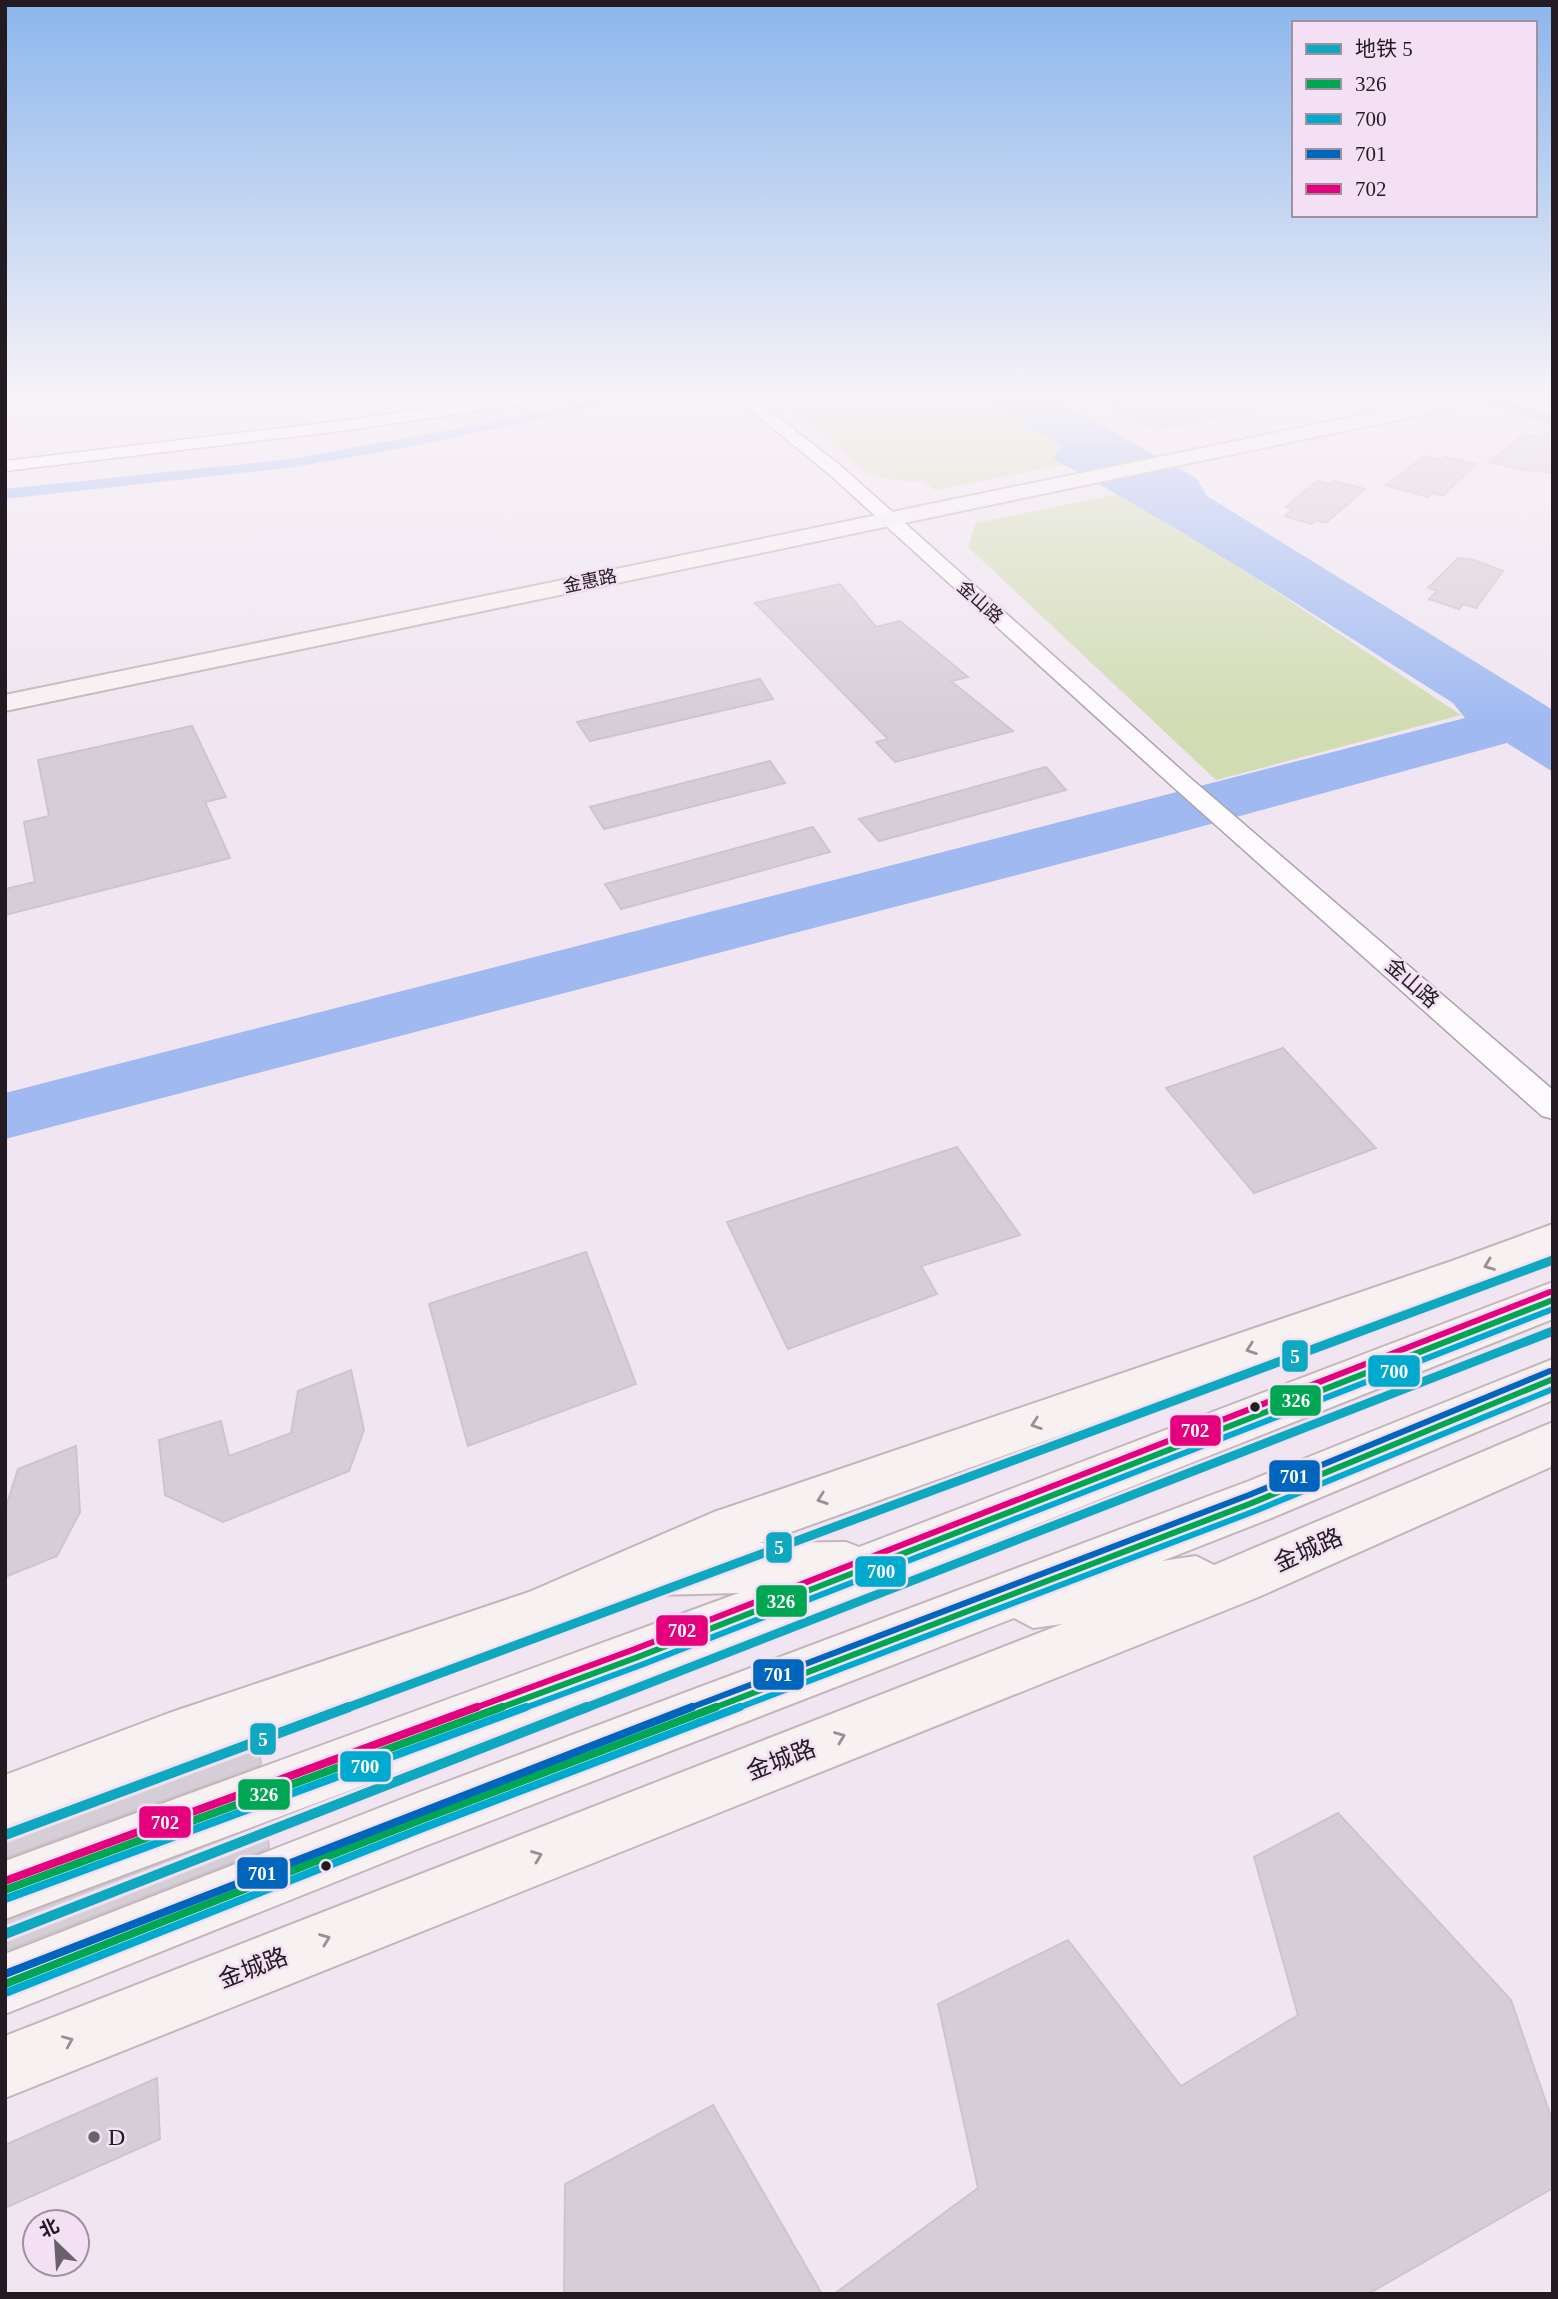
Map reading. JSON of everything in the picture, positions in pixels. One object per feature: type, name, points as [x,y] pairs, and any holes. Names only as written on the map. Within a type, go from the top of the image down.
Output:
[{"type":"main road","name":"金惠路","points":[[5,703],[944,507]]},
{"type":"main road","points":[[5,1803],[169,1741],[533,1616],[714,1536],[1450,1280],[1553,1241]]},
{"type":"main road","points":[[5,1889],[638,1657],[1553,1300]]},
{"type":"main road","points":[[5,1984],[433,1815],[1252,1503],[1553,1378]]},
{"type":"main road","name":"金城路","points":[[5,2067],[1256,1573],[1553,1443]]},
{"type":"main road","points":[[637,1571],[872,1566]]},
{"type":"main road","points":[[969,1611],[1256,1573]]},
{"type":"street","name":"金山路","points":[[875,507],[1180,781],[1553,1108]]},
{"type":"green space","points":[[1053,507],[1140,507],[1242,569],[1461,715],[1216,780],[968,547],[976,523]]},
{"type":"water","points":[[1139,507],[1225,507],[1553,710],[1553,772],[1507,743],[1163,837],[5,1139],[5,1093],[1465,718],[1453,703]]},
{"type":"building","points":[[1287,507],[1344,507],[1326,523],[1315,520],[1311,524],[1285,516],[1293,509]]},
{"type":"building","points":[[1458,558],[1474,560],[1503,571],[1476,608],[1463,604],[1459,609],[1429,599],[1437,591],[1428,588]]},
{"type":"building","points":[[840,584],[876,627],[900,621],[968,677],[951,681],[1013,731],[895,762],[876,742],[888,739],[755,603]]},
{"type":"building","points":[[760,679],[773,699],[590,741],[577,722]]},
{"type":"building","points":[[192,726],[226,797],[205,802],[230,858],[5,915],[5,889],[35,882],[24,822],[49,816],[38,760]]},
{"type":"building","points":[[770,761],[785,783],[604,829],[590,807]]},
{"type":"building","points":[[1046,767],[1066,790],[879,841],[859,819]]},
{"type":"building","points":[[813,827],[830,852],[621,909],[605,884]]},
{"type":"building","points":[[1283,1048],[1376,1148],[1254,1193],[1166,1088]]},
{"type":"building","points":[[957,1147],[1020,1235],[921,1266],[937,1294],[788,1349],[727,1222]]},
{"type":"building","points":[[586,1252],[636,1384],[468,1446],[429,1304]]},
{"type":"building","points":[[351,1370],[364,1430],[349,1471],[223,1522],[165,1495],[159,1440],[221,1421],[229,1456],[291,1433],[298,1391]]},
{"type":"building","points":[[76,1446],[80,1512],[57,1556],[5,1577],[5,1510],[18,1469]]},
{"type":"building","points":[[258,1739],[261,1765],[5,1858],[5,1833],[170,1769]]},
{"type":"building","points":[[1338,1813],[1511,2000],[1553,2123],[1553,2188],[1368,2294],[834,2294],[978,2188],[938,2004],[1068,1940],[1181,2086],[1298,2015],[1254,1857]]},
{"type":"building","points":[[267,1824],[269,1848],[5,1951],[5,1921]]},
{"type":"building","name":"D","points":[[157,2078],[160,2139],[5,2208],[5,2145]]},
{"type":"building","points":[[713,2105],[822,2294],[564,2294],[565,2184]]},
{"type":"metro line","name":"5","points":[[5,1835],[1553,1260]]},
{"type":"metro line","name":"5","points":[[5,1934],[1553,1331]]},
{"type":"transit line","name":"702","points":[[5,1881],[635,1649],[1550,1292]]},
{"type":"transit line","name":"326","points":[[5,1890],[638,1657],[1553,1300]]},
{"type":"transit line","name":"700","points":[[8,1898],[641,1665],[1553,1309]]},
{"type":"transit line","name":"701","points":[[5,1974],[417,1812],[1249,1495],[1550,1371]]},
{"type":"transit line","name":"326","points":[[5,1984],[420,1820],[1252,1503],[1553,1379]]},
{"type":"transit line","name":"700","points":[[8,1992],[423,1828],[1255,1511],[1553,1389]]},
{"type":"place","name":"D","points":[[94,2137]]}]
